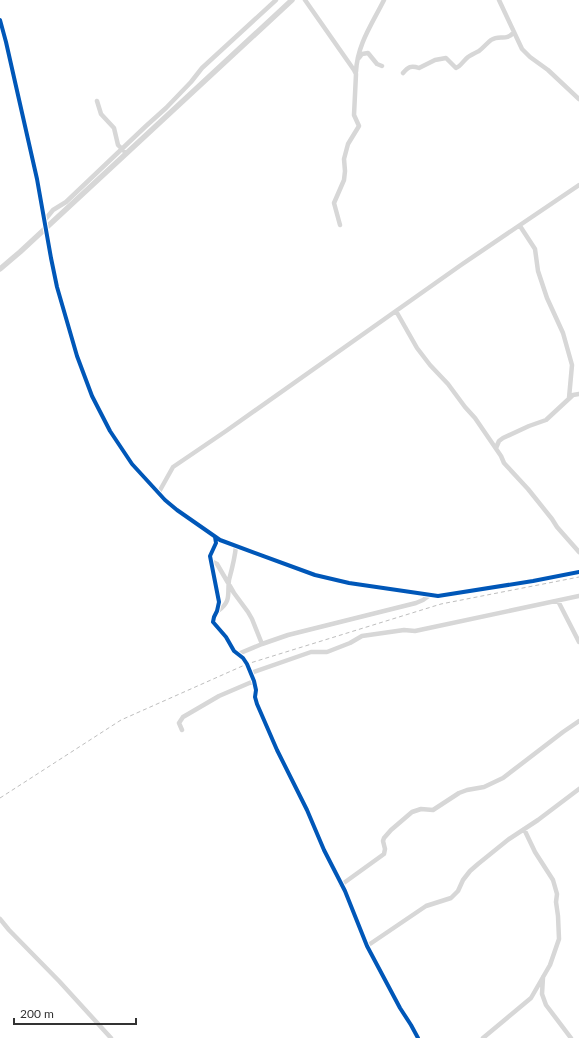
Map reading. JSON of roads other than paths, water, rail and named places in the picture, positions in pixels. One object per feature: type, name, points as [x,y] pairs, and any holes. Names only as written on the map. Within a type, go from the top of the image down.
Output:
[{"type":"street","points":[[0,269],[45,229],[124,151],[191,82],[202,68],[276,0]]},
{"type":"street","points":[[44,221],[53,210],[66,202],[292,0]]},
{"type":"street","points":[[305,0],[356,74]]},
{"type":"street","points":[[340,225],[334,203],[344,180],[344,159],[348,144],[359,126],[354,115],[356,61],[369,27],[384,0]]},
{"type":"street","points":[[499,0],[522,49],[548,70],[579,99]]},
{"type":"street","points":[[0,20],[37,179],[45,229],[58,287],[72,339],[92,396],[124,454],[142,476],[177,510],[215,537],[236,546],[315,574],[349,583],[438,596],[455,595],[473,590],[532,582],[579,572]]},
{"type":"street","points":[[403,73],[408,67],[413,66],[419,68],[435,60],[446,58],[456,68],[460,66],[468,57],[481,50],[491,40],[496,37],[506,38],[511,36],[514,32]]},
{"type":"street","points":[[349,63],[353,64],[362,54],[368,53],[377,64],[382,66]]},
{"type":"street","points":[[96,100],[101,114],[116,130],[118,145],[124,151]]},
{"type":"street","points":[[159,492],[173,467],[579,185]]},
{"type":"street","points":[[520,226],[535,249],[538,271],[547,298],[563,333],[572,364],[569,398]]},
{"type":"street","points":[[396,311],[417,348],[430,365],[448,384],[465,407],[471,412],[496,448],[504,463],[528,489],[552,519],[556,528],[579,552]]},
{"type":"street","points":[[496,448],[499,441],[503,438],[546,420],[569,398],[573,395],[579,394]]},
{"type":"street","points":[[215,537],[216,543],[210,556],[219,598],[218,611]]},
{"type":"street","points":[[236,546],[226,602],[214,617],[213,622],[226,637],[234,652],[243,658],[254,681],[256,690],[255,697],[259,710],[368,946],[400,1008],[418,1038]]},
{"type":"street","points":[[211,561],[217,564],[252,619],[262,644]]},
{"type":"street","points":[[238,654],[288,635],[416,603],[430,595]]},
{"type":"street","points":[[250,673],[311,652],[327,652],[350,643],[362,636],[404,630],[415,631],[579,596]]},
{"type":"street","points":[[558,601],[579,642]]},
{"type":"street","points":[[182,730],[180,723],[183,717],[219,696],[254,681]]},
{"type":"street","points":[[341,885],[384,854],[384,838],[396,825],[412,812],[421,809],[433,810],[459,793],[484,787],[503,778],[563,732],[579,722]]},
{"type":"street","points":[[368,946],[426,906],[451,898],[458,891],[466,876],[478,864],[509,839],[579,789]]},
{"type":"street","points":[[483,1038],[530,998],[550,965],[559,939],[556,902],[557,894],[553,880],[524,829]]},
{"type":"street","points":[[0,919],[111,1038]]},
{"type":"street","points":[[543,976],[544,982],[542,994],[546,1005],[571,1038]]},
{"type":"railway","points":[[0,798],[121,720],[247,664],[441,604],[579,577]]}]
